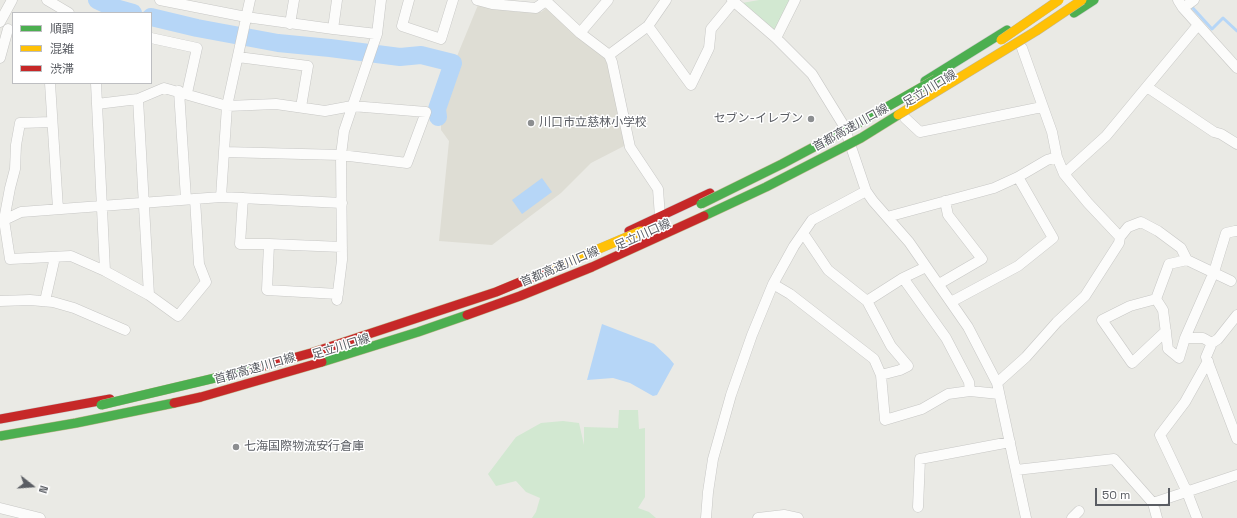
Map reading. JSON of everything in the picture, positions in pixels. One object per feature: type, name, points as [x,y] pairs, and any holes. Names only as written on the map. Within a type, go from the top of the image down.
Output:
[{"type":"main road","name":"足立川口線","points":[[0,419],[87,404],[239,369],[319,346],[476,294],[660,217],[775,162],[844,126],[957,62],[1018,23],[1050,0]]},
{"type":"main road","name":"首都高速川口線","points":[[0,424],[120,401],[242,372],[311,353],[503,289],[663,222],[782,164],[949,72],[994,44],[1059,0]]},
{"type":"main road","name":"首都高速川口線","points":[[0,436],[76,423],[202,397],[277,376],[396,339],[520,296],[592,267],[766,187],[861,138],[1017,43],[1082,0]]},
{"type":"main road","name":"足立川口線","points":[[0,441],[121,418],[200,400],[387,345],[547,289],[663,240],[783,184],[905,118],[1022,48],[1094,0]]},
{"type":"street","points":[[0,58],[5,27],[12,0]]},
{"type":"street","points":[[47,0],[67,12]]},
{"type":"street","points":[[162,0],[208,4],[246,17],[290,24],[377,34]]},
{"type":"street","points":[[221,197],[227,106],[250,0]]},
{"type":"street","points":[[290,24],[294,0]]},
{"type":"street","points":[[333,29],[337,0]]},
{"type":"street","points":[[269,244],[267,290],[337,297],[342,260],[341,155],[344,131],[377,34],[381,0]]},
{"type":"street","points":[[410,0],[402,26],[441,39],[453,0]]},
{"type":"street","points":[[477,0],[492,4],[536,8],[546,1],[580,33],[609,55],[612,62],[630,147],[658,189],[660,217]]},
{"type":"street","points":[[580,33],[608,0]]},
{"type":"street","points":[[609,55],[648,26],[666,0]]},
{"type":"street","points":[[776,38],[795,0]]},
{"type":"street","points":[[1194,0],[1181,4],[1237,68]]},
{"type":"street","points":[[648,26],[691,85],[709,48],[712,29],[733,1],[776,38],[812,74],[844,126],[866,191],[909,242],[940,284],[968,326],[997,382],[1026,518]]},
{"type":"street","points":[[1064,174],[1106,136],[1198,25]]},
{"type":"street","points":[[52,122],[20,123],[16,145],[15,168],[5,189],[2,221],[10,259],[71,256],[105,271],[150,295],[178,316],[206,282],[199,264],[191,199],[183,92],[197,48],[152,38]]},
{"type":"street","points":[[1022,48],[1052,132],[1057,157],[1064,174],[1088,203],[1120,237]]},
{"type":"street","points":[[238,57],[308,66],[301,107]]},
{"type":"street","points":[[50,84],[58,209]]},
{"type":"street","points":[[96,84],[105,271]]},
{"type":"street","points":[[1147,87],[1214,132],[1221,134],[1237,144]]},
{"type":"street","points":[[97,104],[138,99],[164,88],[183,92],[227,106],[276,104],[325,111],[352,106],[426,112],[407,163],[341,155],[224,152]]},
{"type":"street","points":[[138,99],[150,295]]},
{"type":"street","points":[[905,118],[920,132],[1042,107]]},
{"type":"street","points":[[887,217],[994,188],[1018,177],[1047,160],[1057,157]]},
{"type":"street","points":[[951,302],[1018,266],[1053,238],[1018,177]]},
{"type":"street","points":[[706,518],[713,459],[731,395],[752,335],[773,284],[794,246],[812,220],[866,191]]},
{"type":"street","points":[[2,221],[21,212],[221,197],[342,203]]},
{"type":"street","points":[[243,198],[240,244],[342,247]]},
{"type":"street","points":[[940,284],[982,259],[948,215],[945,201]]},
{"type":"street","points":[[997,382],[1026,357],[1057,322],[1085,296],[1119,243],[1120,237],[1128,227],[1141,222],[1158,231],[1181,248],[1187,260]]},
{"type":"street","points":[[1156,300],[1163,310],[1168,349],[1179,358],[1185,338],[1214,272],[1226,233],[1235,230],[1237,232]]},
{"type":"street","points":[[803,233],[828,270],[867,301],[891,346],[908,366],[882,375]]},
{"type":"street","points":[[45,301],[55,257]]},
{"type":"street","points":[[1156,300],[1169,264],[1187,260],[1235,282]]},
{"type":"street","points":[[867,301],[903,278],[926,267]]},
{"type":"street","points":[[903,278],[946,338],[968,382],[970,391]]},
{"type":"street","points":[[773,284],[790,294],[874,359],[882,375],[885,420],[922,409],[948,394],[970,391],[999,394]]},
{"type":"street","points":[[0,301],[30,300],[53,302],[74,308],[125,330]]},
{"type":"street","points":[[1156,300],[1130,306],[1102,320],[1132,363],[1166,331]]},
{"type":"street","points":[[1237,315],[1218,339],[1212,343],[1206,357],[1237,438]]},
{"type":"street","points":[[1185,338],[1203,338],[1212,343]]},
{"type":"street","points":[[1197,518],[1188,492],[1160,434],[1184,402],[1208,361]]},
{"type":"street","points":[[918,507],[920,459],[1010,442]]},
{"type":"street","points":[[1016,470],[1114,459],[1153,504],[1157,518]]},
{"type":"street","points":[[1153,504],[1237,475]]},
{"type":"street","points":[[0,508],[40,518]]},
{"type":"street","points":[[758,518],[784,515],[798,518]]},
{"type":"shaded area","name":"川口市立慈林小学校","points":[[478,5],[517,12],[541,12],[548,7],[607,59],[626,145],[591,163],[561,193],[492,245],[439,241],[449,141],[441,130],[441,116],[439,110],[455,61]]},
{"type":"green space","points":[[759,0],[791,0],[775,32],[742,3]]},
{"type":"green space","points":[[619,410],[638,410],[639,429],[645,428],[645,497],[638,508],[649,512],[656,518],[532,518],[536,512],[540,498],[526,492],[516,481],[496,486],[488,474],[516,437],[541,423],[563,421],[579,423],[584,445],[584,427],[618,428]]},
{"type":"water","points":[[542,178],[552,192],[522,214],[512,200]]},
{"type":"water","points":[[602,324],[654,344],[674,364],[657,395],[653,396],[630,383],[613,378],[587,380]]},
{"type":"waterway","points":[[97,0],[112,7],[130,12]]},
{"type":"waterway","points":[[1191,6],[1212,29],[1223,18],[1237,31]]},
{"type":"waterway","points":[[152,17],[197,28],[278,43],[400,57],[421,55],[453,63],[437,109],[438,117]]},
{"type":"traffic: fast","points":[[1074,13],[1094,0]]},
{"type":"traffic: fast","points":[[925,81],[1007,30]]},
{"type":"traffic: fast","points":[[701,204],[782,164],[857,124],[936,79]]},
{"type":"traffic: fast","points":[[704,216],[766,187],[861,138],[898,115]]},
{"type":"traffic: fast","points":[[322,362],[467,315]]},
{"type":"traffic: fast","points":[[101,405],[253,369]]},
{"type":"traffic: fast","points":[[0,436],[76,423],[174,403]]},
{"type":"traffic: jam","points":[[629,231],[710,193]]},
{"type":"traffic: jam","points":[[467,315],[520,296],[592,267],[704,216]]},
{"type":"traffic: jam","points":[[253,369],[311,353],[496,292],[549,270]]},
{"type":"traffic: jam","points":[[174,403],[201,397],[322,362]]},
{"type":"traffic: jam","points":[[0,419],[110,399]]},
{"type":"traffic: slow","points":[[1001,40],[1059,0]]},
{"type":"traffic: slow","points":[[898,115],[1036,31],[1082,0]]},
{"type":"traffic: slow","points":[[549,270],[641,231]]},
{"type":"place","name":"セブン-イレブン","points":[[811,119]]},
{"type":"place","name":"川口市立慈林小学校","points":[[531,123]]},
{"type":"place","name":"七海国際物流安行倉庫","points":[[236,447]]}]
